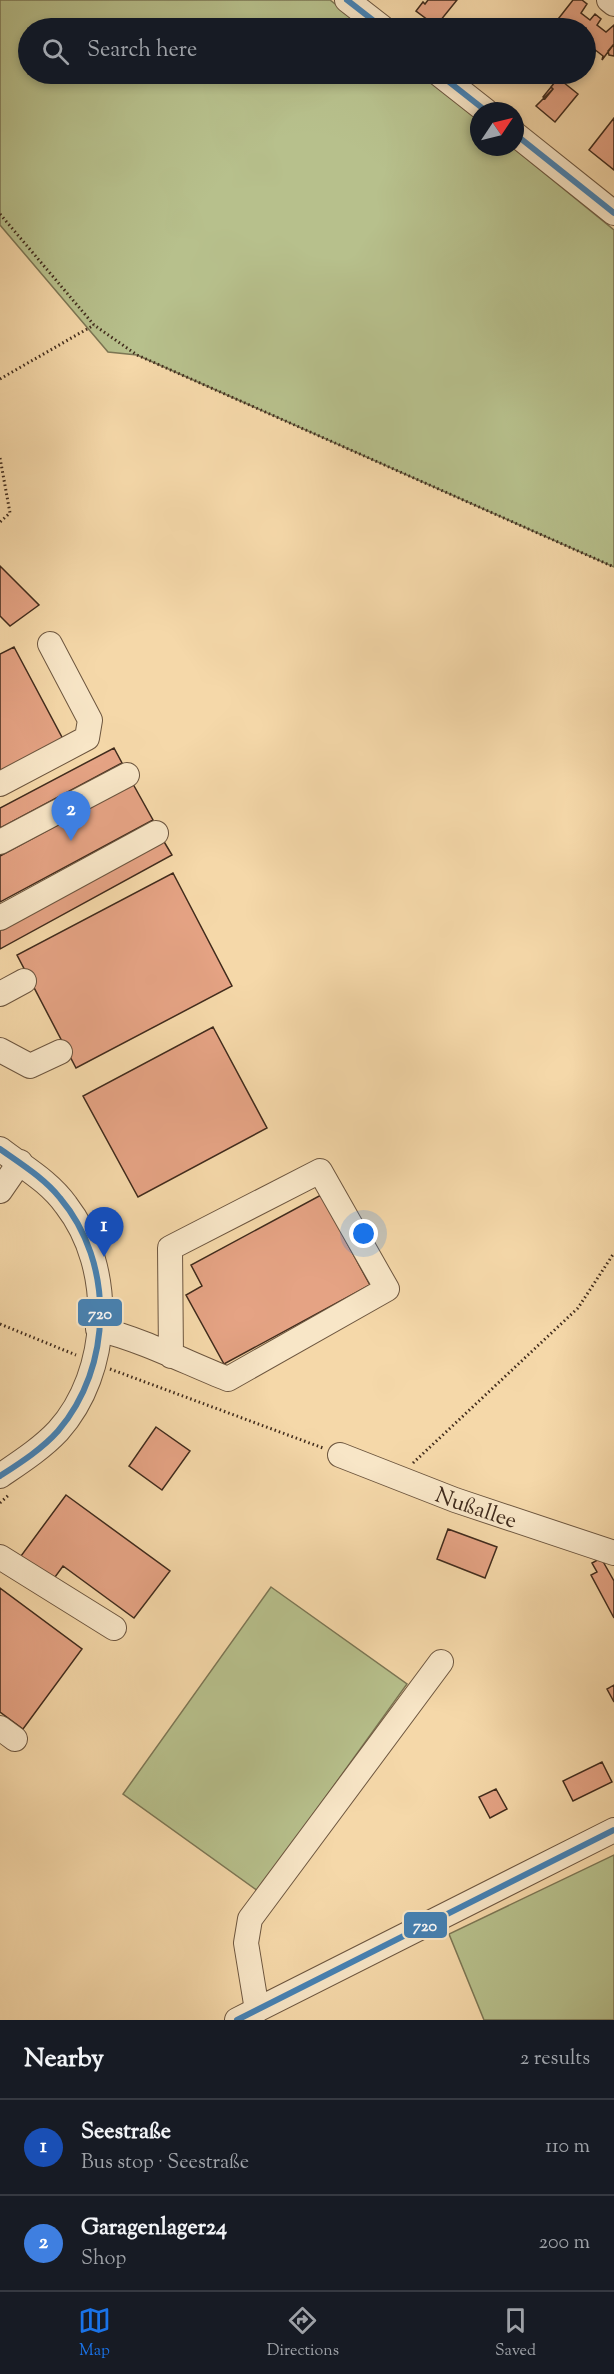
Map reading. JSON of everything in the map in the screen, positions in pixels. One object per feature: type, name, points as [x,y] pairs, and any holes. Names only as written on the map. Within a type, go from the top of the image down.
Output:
[{"type":"street","points":[[347,0],[370,18]]},
{"type":"street","points":[[609,0],[614,4]]},
{"type":"street","points":[[452,84],[475,102]]},
{"type":"street","points":[[524,141],[614,213]]},
{"type":"street","points":[[0,784],[87,738],[90,720],[50,644]]},
{"type":"street","points":[[0,842],[127,775]]},
{"type":"street","points":[[0,918],[156,833]]},
{"type":"street","points":[[0,994],[24,981]]},
{"type":"street","points":[[0,1050],[30,1066],[60,1052]]},
{"type":"street","points":[[0,1149],[20,1162],[66,1204],[90,1248],[109,1332],[91,1363],[85,1389],[57,1431],[4,1479]]},
{"type":"street","points":[[0,1191],[20,1162]]},
{"type":"street","points":[[109,1332],[228,1379],[387,1289],[320,1172],[170,1248],[171,1356]]},
{"type":"street","name":"Nußallee","points":[[340,1455],[455,1500],[614,1553]]},
{"type":"street","points":[[0,1557],[114,1628]]},
{"type":"street","points":[[441,1662],[250,1919],[246,1943],[247,2015],[614,1830]]},
{"type":"path","points":[[0,214],[94,325],[137,355],[614,567]]},
{"type":"path","points":[[0,379],[94,325]]},
{"type":"path","points":[[0,458],[10,513],[0,522]]},
{"type":"path","points":[[395,1476],[408,1467],[578,1308],[614,1253]]},
{"type":"path","points":[[0,1324],[91,1363],[340,1455]]},
{"type":"path","points":[[91,1363],[109,1332]]},
{"type":"path","points":[[0,1503],[4,1479]]},
{"type":"green space","points":[[0,0],[330,0],[353,18],[18,18],[18,84],[433,84],[470,114],[470,156],[523,156],[614,230],[614,567],[137,355],[108,352],[0,225]]},
{"type":"green space","points":[[271,1587],[407,1684],[258,1891],[123,1794]]},
{"type":"green space","points":[[614,1855],[614,2020],[484,2020],[449,1934]]},
{"type":"building","points":[[428,0],[457,0],[442,18],[425,18],[416,11],[423,2],[425,4]]},
{"type":"building","points":[[573,0],[582,0],[587,4],[581,13],[587,18],[559,18]]},
{"type":"building","points":[[595,14],[601,19],[597,25],[606,32],[614,25],[614,44],[602,60],[603,56],[596,51],[596,18],[592,18]]},
{"type":"building","points":[[614,44],[614,56],[609,55],[608,51]]},
{"type":"building","points":[[553,84],[566,84],[578,94],[555,122],[536,106],[553,89],[551,87]]},
{"type":"building","points":[[551,87],[553,89],[545,99],[543,97]]},
{"type":"building","points":[[614,118],[614,170],[589,150]]},
{"type":"building","points":[[0,566],[39,605],[10,626],[0,616]]},
{"type":"building","points":[[14,647],[64,741],[0,775],[0,654]]},
{"type":"building","points":[[114,748],[122,763],[0,828],[0,808]]},
{"type":"building","points":[[133,784],[153,820],[0,902],[0,856]]},
{"type":"building","points":[[163,840],[172,855],[0,949],[0,928]]},
{"type":"building","points":[[173,873],[232,986],[76,1068],[17,955]]},
{"type":"building","points":[[213,1027],[267,1128],[138,1197],[83,1096]]},
{"type":"building","points":[[321,1195],[370,1285],[224,1364],[186,1295],[202,1286],[191,1265]]},
{"type":"building","points":[[156,1427],[190,1451],[162,1490],[129,1466]]},
{"type":"building","points":[[66,1495],[170,1571],[134,1618],[63,1566],[50,1584],[18,1560]]},
{"type":"building","points":[[448,1529],[497,1547],[485,1578],[437,1559]]},
{"type":"building","points":[[601,1558],[614,1581],[614,1618],[591,1575],[597,1572],[592,1563]]},
{"type":"building","points":[[0,1588],[82,1649],[23,1729],[0,1712]]},
{"type":"building","points":[[614,1685],[614,1702],[607,1689]]},
{"type":"building","points":[[602,1762],[612,1782],[573,1801],[563,1781]]},
{"type":"building","points":[[496,1789],[507,1809],[490,1818],[479,1797]]},
{"type":"transit line","name":"720","points":[[347,0],[370,18]]},
{"type":"transit line","name":"720","points":[[452,84],[475,102]]},
{"type":"transit line","name":"720","points":[[524,141],[614,213]]},
{"type":"transit line","name":"720","points":[[0,1149],[47,1184],[78,1224],[91,1253],[98,1283],[100,1315],[97,1346],[89,1377],[76,1405],[52,1438],[0,1476]]},
{"type":"transit line","name":"720","points":[[237,2020],[614,1830]]},
{"type":"place","name":"Garagenlager24","points":[[71,841]]},
{"type":"place","name":"Seestraße","points":[[104,1257]]}]
